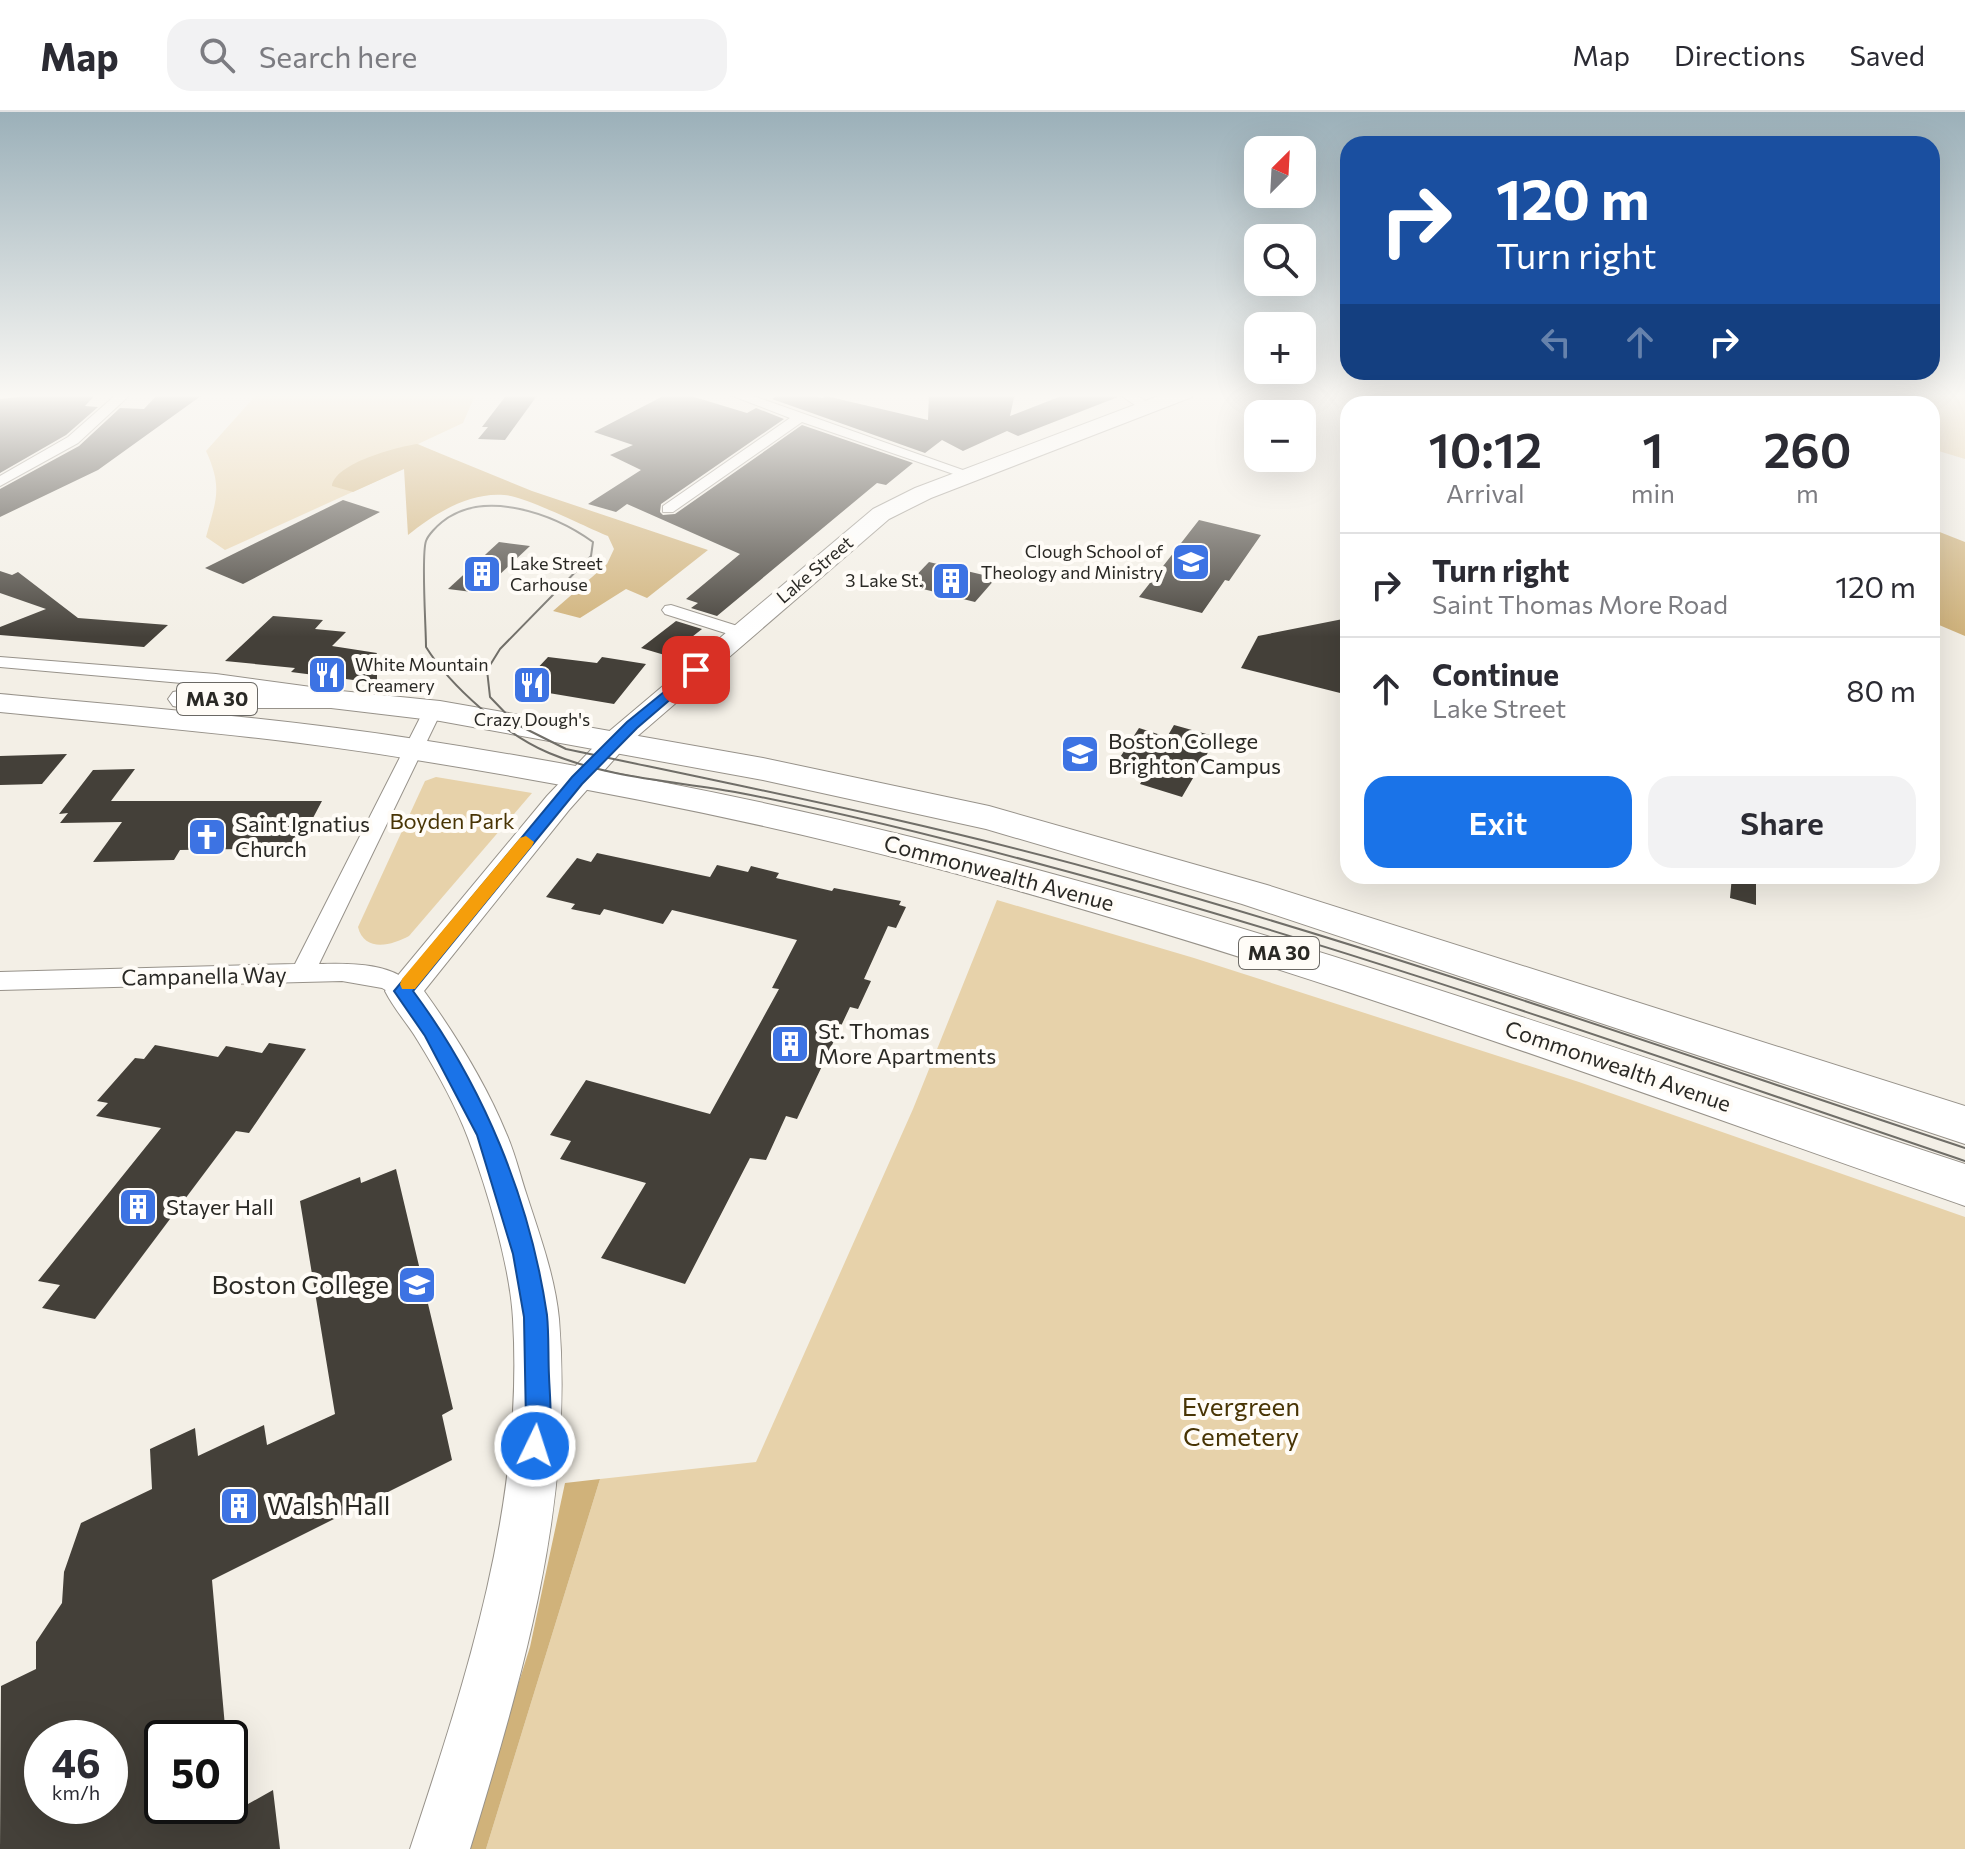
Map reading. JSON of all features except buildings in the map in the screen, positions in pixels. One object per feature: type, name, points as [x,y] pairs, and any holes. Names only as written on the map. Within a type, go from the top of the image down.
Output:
[{"type":"main road","name":"Commonwealth Avenue","points":[[0,703],[305,698],[376,702],[616,740],[906,799],[1075,840],[1267,898],[1965,1125]]},
{"type":"main road","name":"Commonwealth Avenue","points":[[0,703],[261,729],[414,749],[663,794],[911,849],[1181,923],[1391,989],[1965,1185]]},
{"type":"street","points":[[668,509],[718,474]]},
{"type":"street","name":"Lake Street","points":[[403,991],[577,780],[616,740],[881,514],[907,499],[970,475]]},
{"type":"street","points":[[671,610],[741,633]]},
{"type":"street","name":"Commonwealth Avenue","points":[[0,662],[216,680],[376,702]]},
{"type":"street","points":[[302,974],[433,710]]},
{"type":"street","name":"Campanella Way","points":[[0,981],[356,973],[389,980],[403,991]]},
{"type":"street","points":[[403,991],[432,1031],[487,1134],[524,1254],[536,1317],[538,1423],[521,1564],[491,1688],[440,1849]]},
{"type":"green space","points":[[392,474],[225,550],[206,537],[216,494],[215,475]]},
{"type":"green space","name":"Boyden Park","points":[[436,777],[532,793],[409,936],[387,944],[372,943],[361,935],[358,927],[425,781]]},
{"type":"green space","name":"Evergreen Cemetery","points":[[997,900],[1194,958],[1579,1082],[1965,1217],[1965,1849],[486,1849],[600,1479],[756,1462],[913,1109]]},
{"type":"shaded area","points":[[340,474],[393,474],[353,492],[332,486]]},
{"type":"shaded area","points":[[404,474],[491,474],[708,550],[647,598],[626,589],[580,618],[553,611],[607,564],[614,549],[608,536],[540,506],[504,495],[465,501],[429,519],[408,535]]},
{"type":"shaded area","points":[[1940,532],[1965,542],[1965,636],[1940,625]]},
{"type":"shaded area","points":[[600,1479],[486,1849],[466,1849],[530,1647],[565,1483]]},
{"type":"tram line","points":[[1965,1148],[1340,941],[1129,879],[919,825],[566,749],[516,724],[490,697],[487,670],[500,649],[591,556],[593,542],[539,514],[498,506],[459,512],[440,524],[426,541],[426,647],[450,678],[481,708],[515,734],[549,753],[617,773],[735,792],[892,826],[1163,898],[1509,1006],[1965,1161]]},
{"type":"slow traffic","points":[[409,984],[526,842]]},
{"type":"place","name":"Clough School of Theology and Ministry","points":[[1191,562]]},
{"type":"place","name":"Lake Street Carhouse","points":[[482,574]]},
{"type":"place","name":"3 Lake St.","points":[[951,581]]},
{"type":"place","name":"White Mountain Creamery","points":[[327,675]]},
{"type":"place","name":"Crazy Dough's","points":[[532,685]]},
{"type":"place","name":"Boston College Brighton Campus","points":[[1080,754]]},
{"type":"place","name":"Saint Ignatius Church","points":[[207,837]]},
{"type":"place","name":"St. Thomas More Apartments","points":[[790,1044]]},
{"type":"place","name":"Stayer Hall","points":[[138,1207]]},
{"type":"place","name":"Boston College","points":[[417,1285]]},
{"type":"place","name":"Walsh Hall","points":[[239,1506]]},
{"type":"route","points":[[535,1446],[538,1423],[536,1317],[524,1254],[487,1134],[469,1095],[453,1073],[432,1031],[403,991],[577,780],[632,725],[696,670]]}]
